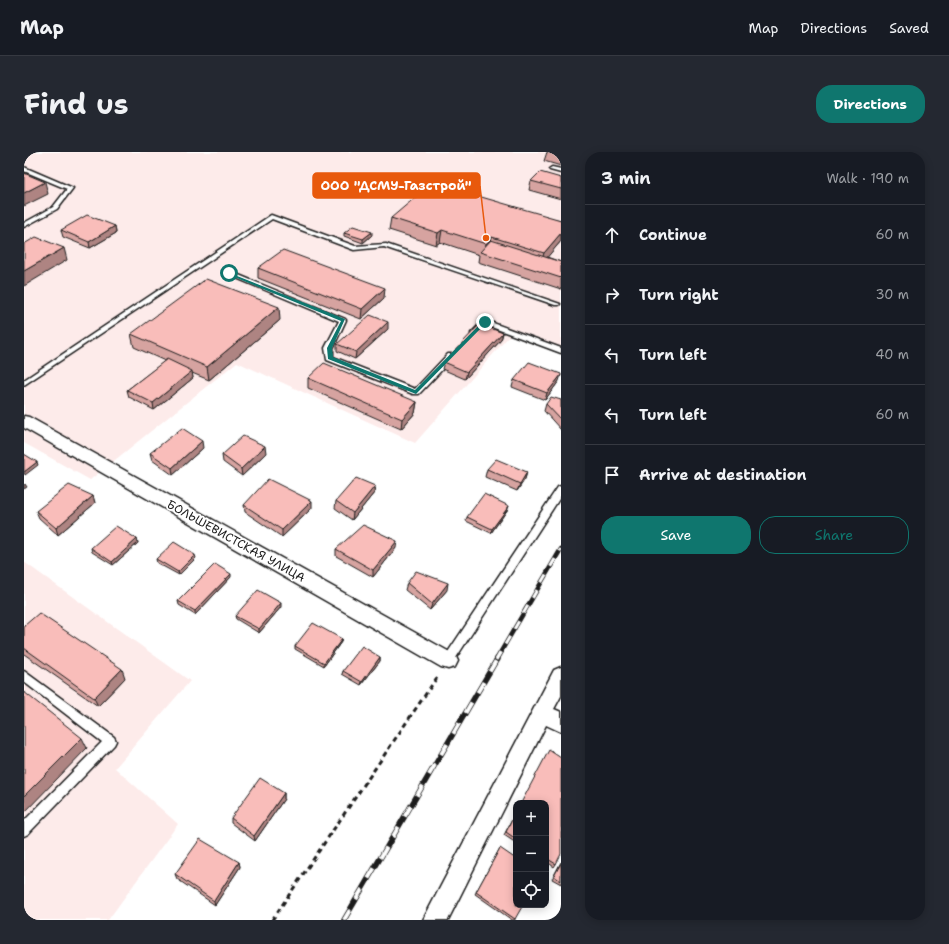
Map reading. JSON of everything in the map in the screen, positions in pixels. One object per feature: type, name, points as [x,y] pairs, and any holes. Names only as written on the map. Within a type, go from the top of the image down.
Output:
[{"type":"street","name":"БОЛЬШЕВИСТСКАЯ УЛИЦА","points":[[24,421],[448,661]]},
{"type":"street","points":[[435,920],[552,718],[561,676]]},
{"type":"lane","points":[[24,169],[70,188],[55,208],[24,224]]},
{"type":"lane","points":[[552,169],[561,171]]},
{"type":"lane","points":[[24,382],[271,218],[354,248],[384,245],[556,304]]},
{"type":"lane","points":[[229,273],[344,320],[329,348],[330,358],[416,392],[458,349]]},
{"type":"lane","points":[[469,338],[485,322],[561,351]]},
{"type":"lane","points":[[448,661],[561,489]]},
{"type":"lane","points":[[24,676],[110,741],[24,830]]},
{"type":"path","points":[[272,920],[448,661]]},
{"type":"shaded area","points":[[24,152],[561,152],[561,354],[510,335],[415,443],[237,362],[90,480],[24,443]]},
{"type":"shaded area","points":[[24,562],[190,681],[115,768],[178,824],[108,920],[24,920]]},
{"type":"building","points":[[547,152],[561,152],[561,156]]},
{"type":"building","points":[[540,172],[561,178],[561,189],[531,181]]},
{"type":"building","points":[[24,173],[45,182],[24,193]]},
{"type":"building","points":[[424,190],[449,197],[457,190],[561,220],[561,233],[544,253],[492,237],[486,244],[442,230],[438,233],[391,218]]},
{"type":"building","points":[[87,215],[115,226],[89,242],[61,230]]},
{"type":"building","points":[[353,226],[372,232],[363,239],[344,233]]},
{"type":"building","points":[[36,237],[64,248],[24,271],[24,244]]},
{"type":"building","points":[[491,240],[561,262],[561,278],[480,252]]},
{"type":"building","points":[[283,250],[385,288],[362,309],[258,268]]},
{"type":"building","points":[[206,279],[279,307],[207,367],[131,334]]},
{"type":"building","points":[[370,315],[388,322],[356,352],[337,344]]},
{"type":"building","points":[[480,324],[503,333],[467,372],[444,362]]},
{"type":"building","points":[[167,359],[192,371],[153,403],[127,390]]},
{"type":"building","points":[[529,362],[561,374],[547,393],[514,380]]},
{"type":"building","points":[[324,363],[417,402],[402,419],[308,378]]},
{"type":"building","points":[[551,397],[561,400],[561,420],[546,404]]},
{"type":"building","points":[[182,428],[202,441],[172,468],[150,453]]},
{"type":"building","points":[[243,436],[265,446],[241,469],[222,455]]},
{"type":"building","points":[[24,454],[37,462],[24,472]]},
{"type":"building","points":[[496,459],[527,472],[520,484],[487,469]]},
{"type":"building","points":[[356,478],[375,486],[353,513],[336,501]]},
{"type":"building","points":[[268,479],[312,501],[282,530],[244,505]]},
{"type":"building","points":[[69,485],[93,496],[56,528],[36,511]]},
{"type":"building","points":[[484,494],[509,506],[492,529],[467,517]]},
{"type":"building","points":[[363,525],[397,541],[373,570],[336,549]]},
{"type":"building","points":[[116,526],[137,539],[112,562],[91,548]]},
{"type":"building","points":[[174,542],[195,555],[178,572],[156,559]]},
{"type":"building","points":[[215,564],[231,574],[195,611],[178,601]]},
{"type":"building","points":[[416,571],[448,583],[432,604],[407,583]]},
{"type":"building","points":[[258,590],[281,603],[259,629],[235,616]]},
{"type":"building","points":[[39,613],[122,669],[94,698],[24,648],[24,626]]},
{"type":"building","points":[[313,623],[342,639],[324,663],[295,646]]},
{"type":"building","points":[[362,646],[380,657],[362,682],[343,671]]},
{"type":"building","points":[[24,692],[82,738],[24,796]]},
{"type":"building","points":[[549,750],[561,758],[561,854],[556,864],[549,860],[549,800],[523,800]]},
{"type":"building","points":[[260,778],[284,793],[254,836],[231,818]]},
{"type":"building","points":[[513,818],[513,837],[506,832]]},
{"type":"building","points":[[200,839],[239,862],[214,901],[175,874]]},
{"type":"building","points":[[500,848],[513,857],[513,908],[521,908],[515,919],[476,892]]},
{"type":"building","points":[[561,863],[561,881],[554,876]]},
{"type":"railway","points":[[496,660],[561,549]]},
{"type":"railway","points":[[344,920],[497,659]]},
{"type":"place","name":"ООО \"ДСМУ-Газстрой\"","points":[[486,238]]},
{"type":"route","points":[[229,273],[344,320],[329,348],[330,358],[416,392],[485,322]]}]
